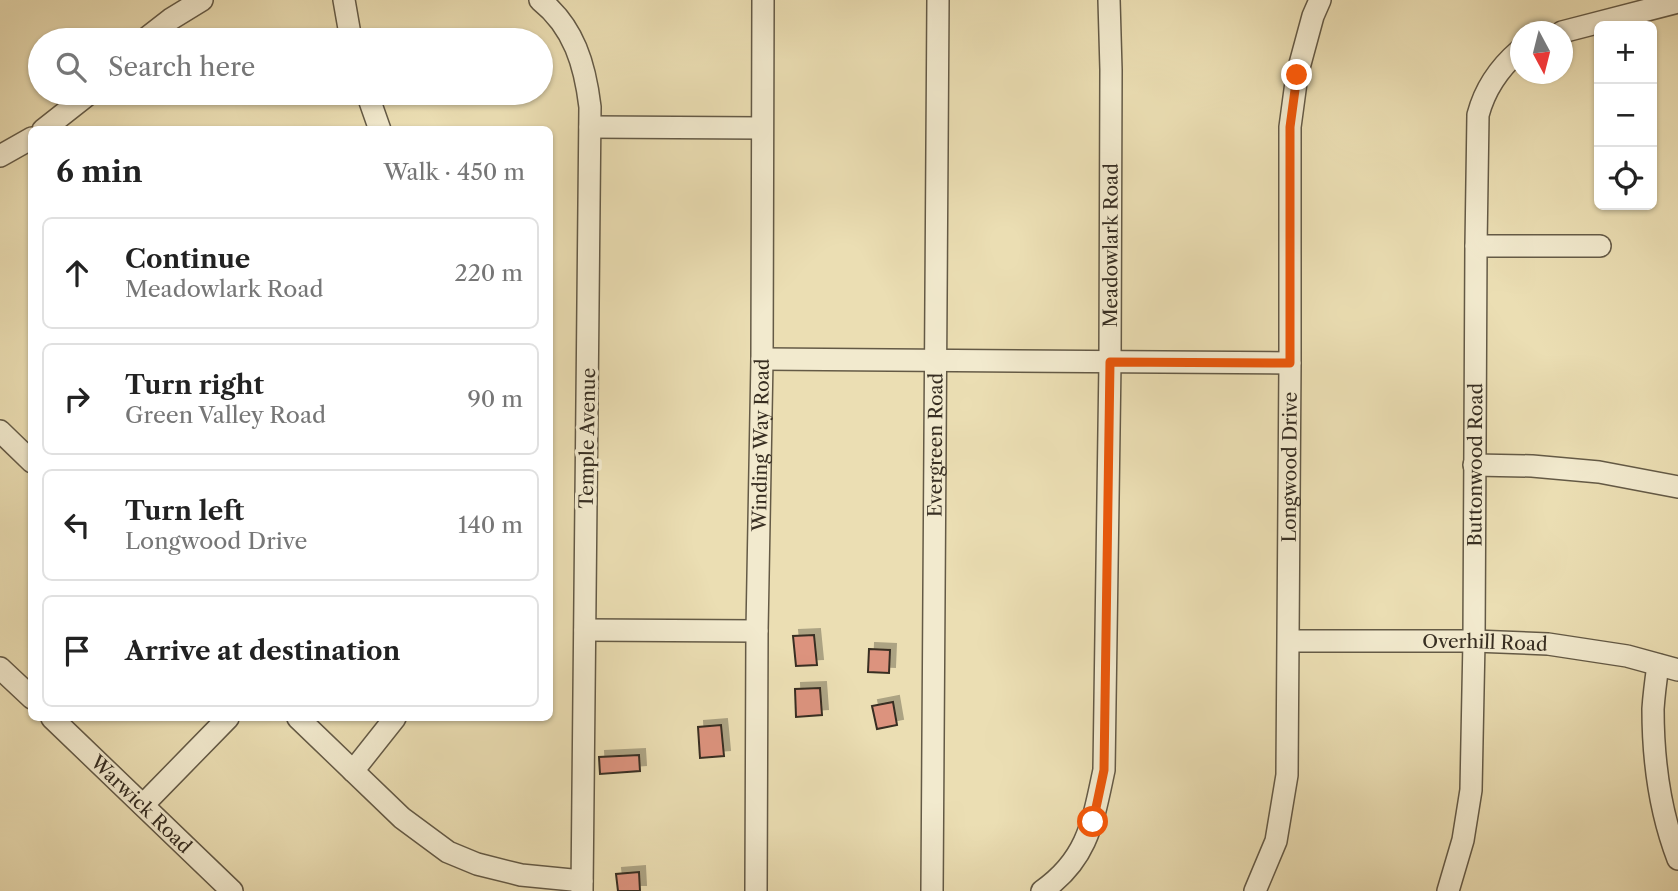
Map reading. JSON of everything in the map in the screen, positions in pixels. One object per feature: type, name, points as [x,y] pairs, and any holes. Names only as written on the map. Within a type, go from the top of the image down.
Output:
[{"type":"street","points":[[159,28],[202,0]]},
{"type":"street","points":[[344,0],[349,28]]},
{"type":"street","name":"Temple Avenue","points":[[540,0],[561,21],[580,55],[588,86],[590,127],[582,886]]},
{"type":"street","name":"Winding Way Road","points":[[756,891],[763,0]]},
{"type":"street","name":"Evergreen Road","points":[[932,891],[938,0]]},
{"type":"street","name":"Meadowlark Road","points":[[1042,891],[1058,880],[1082,849],[1093,822],[1104,770],[1110,362],[1109,0]]},
{"type":"street","name":"Longwood Drive","points":[[1255,891],[1276,841],[1287,775],[1290,127],[1297,75],[1320,0]]},
{"type":"street","points":[[1573,29],[1678,2]]},
{"type":"street","name":"Buttonwood Road","points":[[1448,891],[1462,840],[1471,790],[1478,115],[1494,76],[1510,60]]},
{"type":"street","points":[[48,126],[75,105]]},
{"type":"street","points":[[368,105],[371,126]]},
{"type":"street","points":[[590,127],[762,128]]},
{"type":"street","points":[[0,156],[28,140]]},
{"type":"street","points":[[1476,246],[1600,246]]},
{"type":"street","points":[[762,359],[1290,363]]},
{"type":"street","points":[[0,431],[28,457]]},
{"type":"street","points":[[1474,465],[1532,466],[1599,472],[1678,486]]},
{"type":"street","points":[[585,630],[757,631]]},
{"type":"street","name":"Overhill Road","points":[[1289,642],[1548,643],[1627,656],[1668,668]]},
{"type":"street","points":[[0,668],[28,694]]},
{"type":"street","points":[[1668,668],[1653,708],[1662,804],[1678,859]]},
{"type":"street","name":"Warwick Road","points":[[55,721],[232,891]]},
{"type":"street","points":[[143,804],[225,721]]},
{"type":"street","points":[[301,721],[402,818],[447,852],[507,872],[582,886]]},
{"type":"street","points":[[353,771],[393,721]]},
{"type":"building","points":[[814,635],[817,665],[796,666],[793,636]]},
{"type":"building","points":[[869,649],[890,650],[889,673],[868,672]]},
{"type":"building","points":[[820,688],[822,715],[796,717],[795,689]]},
{"type":"building","points":[[893,702],[897,725],[877,729],[872,706]]},
{"type":"building","points":[[721,725],[724,756],[700,758],[698,727]]},
{"type":"building","points":[[639,755],[640,771],[600,774],[599,757]]},
{"type":"building","points":[[639,872],[640,891],[618,891],[616,874]]},
{"type":"route","points":[[1093,822],[1104,770],[1110,362],[1290,363],[1290,127],[1297,75]]}]
